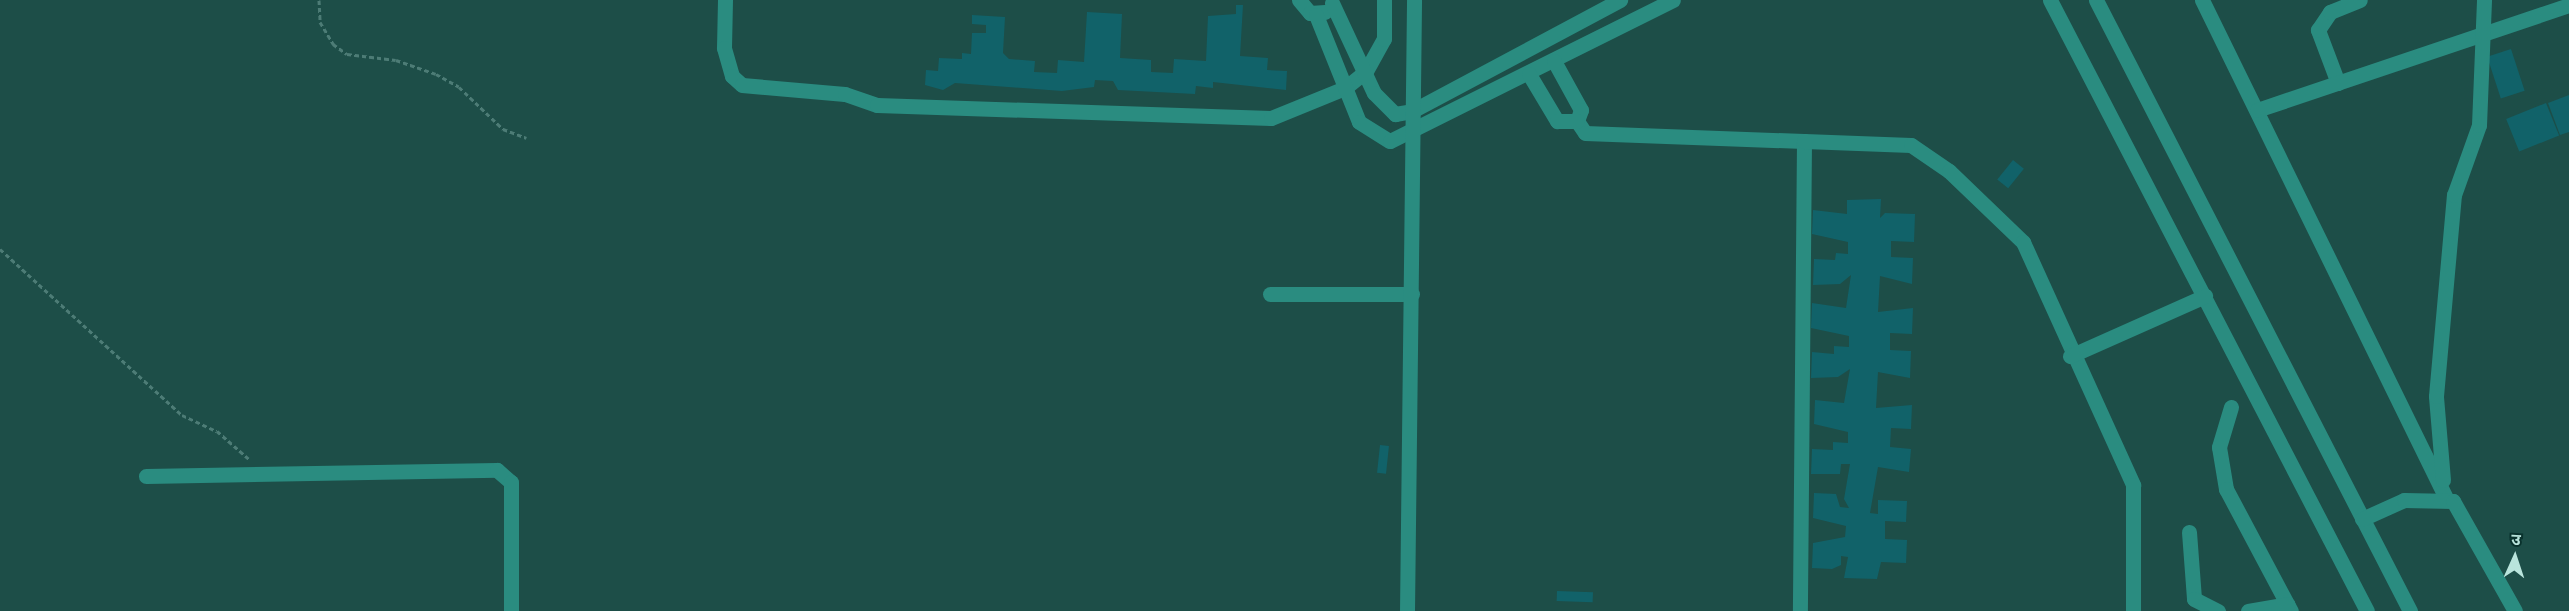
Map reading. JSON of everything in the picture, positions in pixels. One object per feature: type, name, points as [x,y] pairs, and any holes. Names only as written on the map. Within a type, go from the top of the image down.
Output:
[{"type":"street","points":[[725,0],[724,48],[732,75],[742,85],[845,94],[878,105],[1271,118],[1345,88],[1366,71],[1384,39],[1384,0]]},
{"type":"street","points":[[1299,0],[1316,15],[1359,122],[1374,135],[1390,141],[1414,132],[1673,0]]},
{"type":"street","points":[[1407,611],[1414,132],[1412,111],[1413,0]]},
{"type":"street","points":[[1316,15],[1333,2],[1384,108],[1395,114],[1412,111],[1620,0]]},
{"type":"street","points":[[2050,0],[2367,611]]},
{"type":"street","points":[[2096,0],[2410,611]]},
{"type":"street","points":[[2202,0],[2446,498],[2459,508],[2515,611]]},
{"type":"street","points":[[2338,82],[2318,30],[2330,12],[2360,0]]},
{"type":"street","points":[[2446,498],[2436,396],[2454,195],[2479,125],[2480,35],[2484,0]]},
{"type":"street","points":[[2257,110],[2569,5]]},
{"type":"street","points":[[1554,61],[1581,110],[1577,121]]},
{"type":"street","points":[[1529,74],[1557,120],[1577,121]]},
{"type":"street","points":[[1577,121],[1585,133],[1911,145],[1949,171],[2024,242],[2070,356],[2133,485],[2133,611]]},
{"type":"street","points":[[1800,611],[1804,141]]},
{"type":"street","points":[[1270,294],[1412,294]]},
{"type":"street","points":[[2070,356],[2205,296]]},
{"type":"street","points":[[2231,407],[2218,447],[2226,489],[2289,608],[2248,611]]},
{"type":"street","points":[[146,476],[470,469],[507,474],[511,611]]},
{"type":"street","points":[[2362,519],[2404,500],[2446,498]]},
{"type":"street","points":[[2189,532],[2191,592],[2204,607],[2218,611]]},
{"type":"path","points":[[319,0],[320,22],[333,44],[347,54],[396,60],[436,74],[459,87],[503,129],[526,138]]},
{"type":"path","points":[[0,249],[182,415],[244,449],[247,475]]},
{"type":"building","points":[[1236,5],[1243,5],[1240,56],[1268,58],[1267,70],[1287,71],[1286,90],[1213,82],[1213,88],[1196,86],[1195,94],[1118,90],[1113,81],[1095,80],[1094,87],[1062,91],[955,83],[943,90],[925,85],[926,70],[938,71],[939,58],[962,59],[962,53],[971,54],[972,33],[986,33],[986,25],[972,24],[972,15],[1005,17],[1003,53],[1009,59],[1035,61],[1034,72],[1057,73],[1058,60],[1084,62],[1087,12],[1122,14],[1120,58],[1151,60],[1151,72],[1173,73],[1174,59],[1206,61],[1208,16],[1236,14]]},
{"type":"building","points":[[2511,49],[2525,91],[2501,99],[2487,57]]},
{"type":"building","points":[[2569,95],[2569,132],[2560,135],[2548,103]]},
{"type":"building","points":[[2546,103],[2559,135],[2519,152],[2506,119]]},
{"type":"building","points":[[2013,160],[2024,169],[2008,188],[1997,179]]},
{"type":"building","points":[[1881,199],[1880,218],[1885,213],[1915,214],[1914,242],[1891,241],[1891,257],[1913,258],[1912,284],[1880,276],[1878,312],[1913,308],[1912,334],[1890,333],[1890,350],[1911,351],[1910,378],[1878,372],[1876,408],[1912,405],[1911,429],[1891,428],[1890,447],[1911,449],[1909,472],[1878,467],[1870,513],[1878,514],[1878,500],[1907,501],[1906,522],[1885,521],[1885,539],[1907,540],[1906,563],[1881,562],[1877,579],[1844,578],[1848,557],[1841,556],[1841,565],[1832,569],[1812,568],[1813,543],[1845,537],[1846,526],[1813,518],[1814,493],[1836,494],[1840,507],[1849,508],[1844,499],[1850,464],[1841,464],[1840,474],[1811,474],[1812,449],[1833,450],[1833,442],[1848,443],[1848,432],[1814,424],[1815,400],[1844,403],[1850,369],[1838,377],[1811,378],[1812,352],[1834,354],[1834,346],[1849,347],[1849,336],[1811,328],[1812,303],[1846,308],[1851,275],[1840,284],[1813,285],[1814,259],[1835,260],[1836,253],[1848,254],[1848,242],[1812,234],[1813,210],[1847,214],[1847,200]]},
{"type":"building","points":[[1380,445],[1389,446],[1386,474],[1377,473]]},
{"type":"building","points":[[1557,591],[1593,592],[1593,602],[1557,601]]}]
